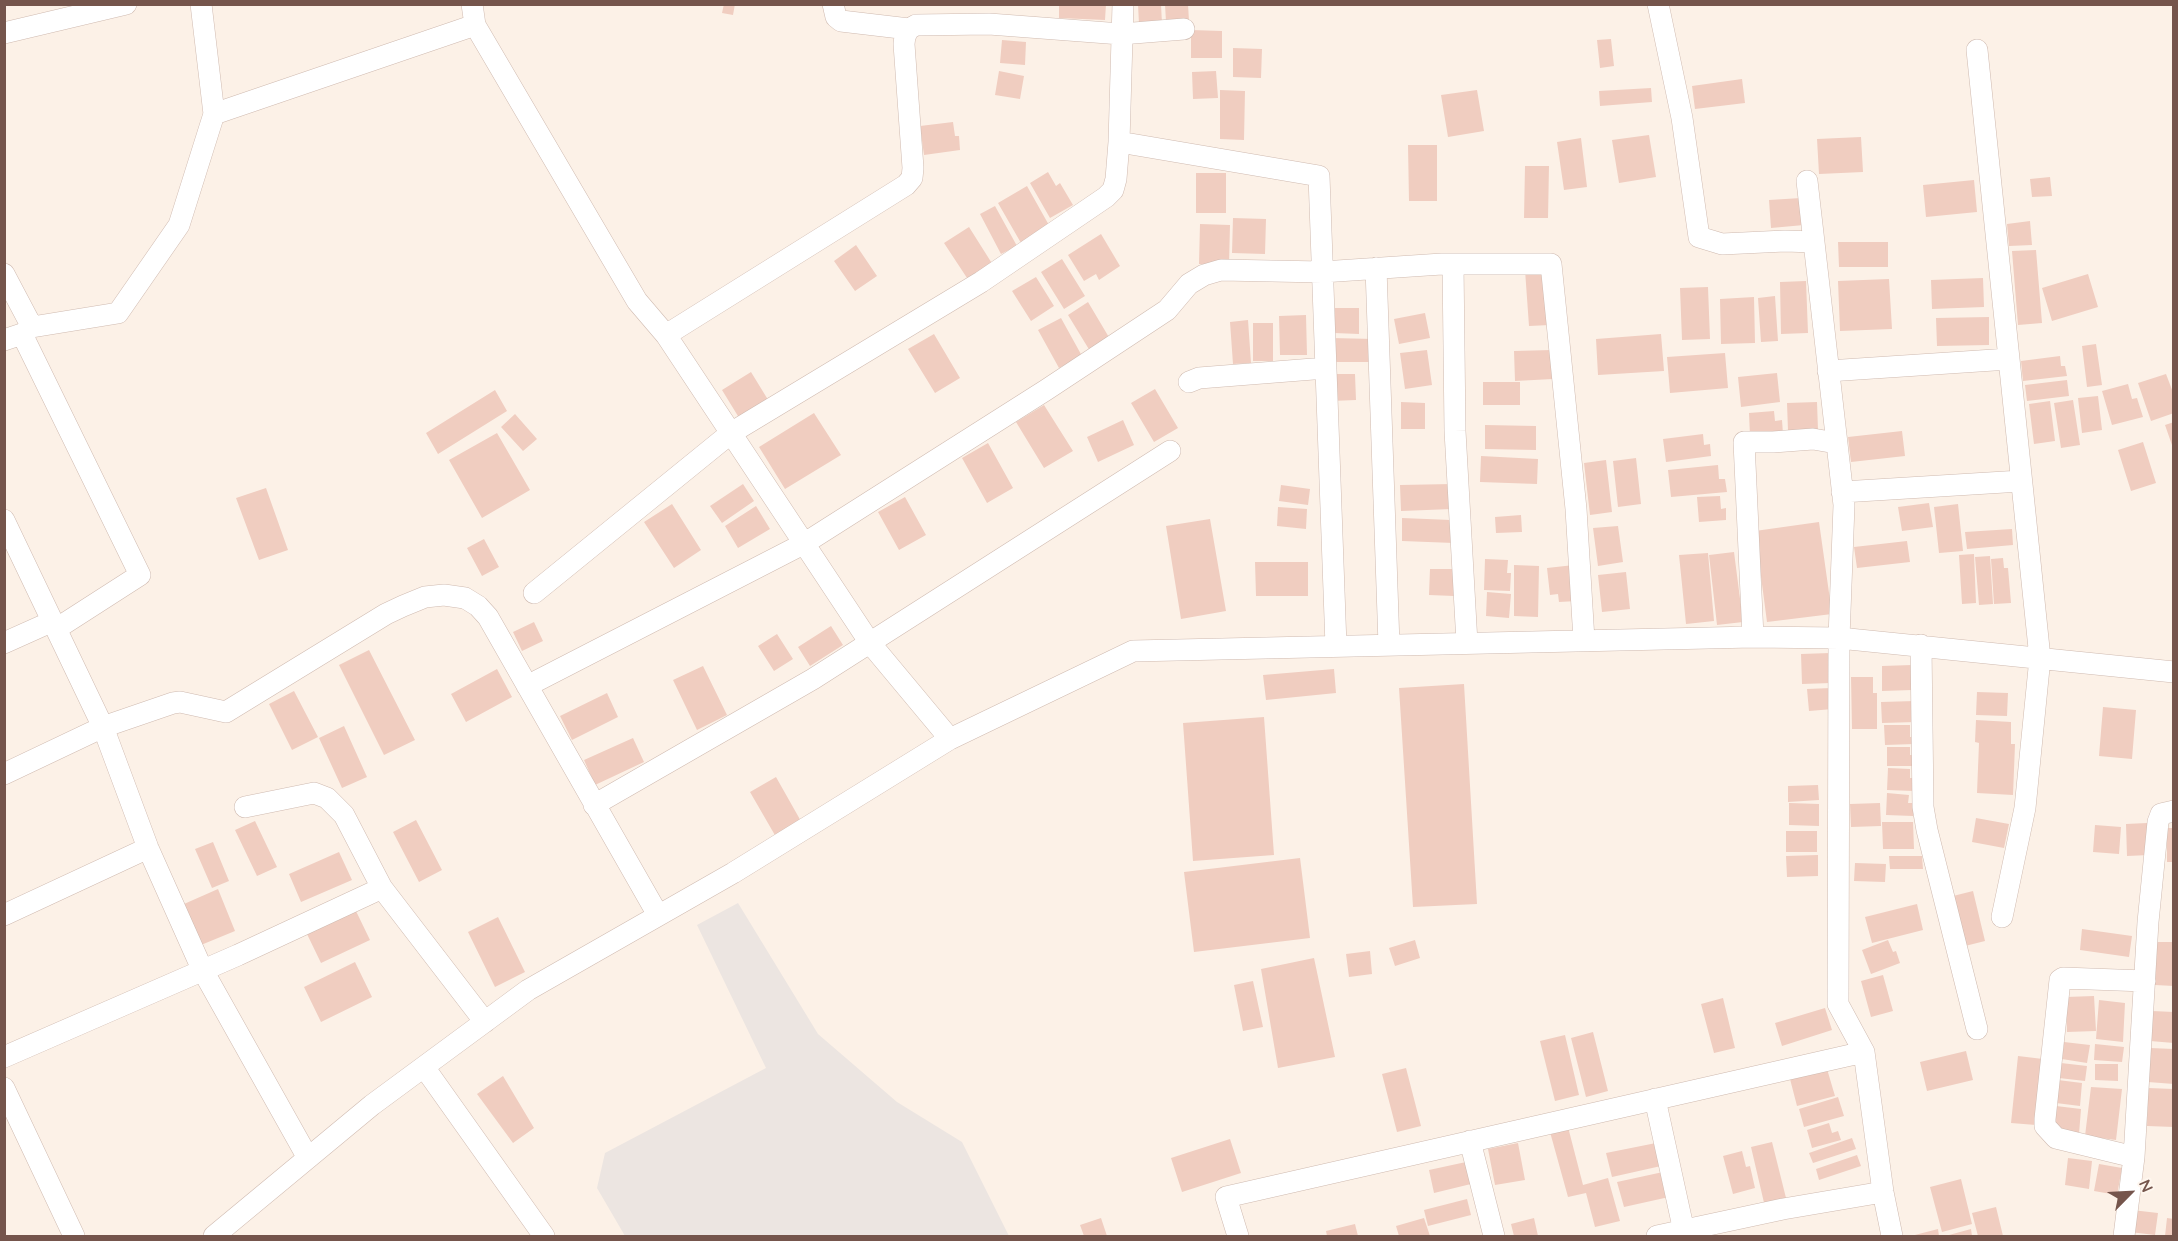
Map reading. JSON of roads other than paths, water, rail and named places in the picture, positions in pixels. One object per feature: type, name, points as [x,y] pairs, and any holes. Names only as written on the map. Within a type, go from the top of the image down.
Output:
[{"type":"street","points":[[4,33],[126,4]]},
{"type":"street","points":[[20,334],[118,313],[178,225],[214,114],[201,4]]},
{"type":"street","points":[[833,4],[836,16],[841,21],[909,29]]},
{"type":"street","points":[[534,593],[731,433],[981,282],[1113,190],[1119,142],[1120,34],[1123,4]]},
{"type":"street","points":[[1658,4],[1682,118],[1699,237],[1722,244],[1814,242]]},
{"type":"street","points":[[214,114],[474,15],[637,301],[666,335],[870,643],[950,739]]},
{"type":"street","points":[[666,335],[906,185],[912,178],[914,168],[904,44],[909,29],[916,25],[988,24],[1120,34],[1184,29]]},
{"type":"street","points":[[1977,50],[2040,658],[2025,808],[2002,917]]},
{"type":"street","points":[[1119,142],[1319,176],[1336,646]]},
{"type":"street","points":[[1807,181],[1844,505],[1839,638],[1838,1004],[1864,1052],[1883,1192],[1892,1236]]},
{"type":"street","points":[[1453,264],[1455,431],[1467,643]]},
{"type":"street","points":[[527,686],[805,543],[1158,316],[1189,284],[1204,275],[1221,270],[1322,272],[1453,264],[1551,264],[1576,509],[1584,640]]},
{"type":"street","points":[[1376,268],[1389,645]]},
{"type":"street","points":[[4,274],[20,334],[140,575],[54,625],[4,643]]},
{"type":"street","points":[[1828,371],[2009,359]]},
{"type":"street","points":[[1189,382],[1199,378],[1326,368]]},
{"type":"street","points":[[1753,637],[1744,442],[1813,439],[1836,443]]},
{"type":"street","points":[[594,805],[870,643],[1170,451]]},
{"type":"street","points":[[1842,492],[2021,481]]},
{"type":"street","points":[[4,520],[103,727],[148,848],[202,969],[308,1158]]},
{"type":"street","points":[[4,774],[103,727],[173,703],[180,702],[226,712],[386,614],[425,597],[444,595],[465,598],[478,606],[488,617],[658,915]]},
{"type":"street","points":[[214,1236],[372,1105],[528,990],[733,873],[950,739],[1133,651],[1584,640],[1839,638],[2174,672]]},
{"type":"street","points":[[1922,645],[1923,807],[1977,1029]]},
{"type":"street","points":[[245,807],[314,793],[327,798],[344,814],[382,888],[485,1022]]},
{"type":"street","points":[[2124,1236],[2134,1157],[2148,922],[2158,822],[2161,814],[2174,811]]},
{"type":"street","points":[[4,915],[148,848]]},
{"type":"street","points":[[4,1058],[238,955],[382,888]]},
{"type":"street","points":[[2134,1157],[2056,1138],[2045,1126],[2045,1119],[2060,980],[2063,978],[2145,981]]},
{"type":"street","points":[[1238,1236],[1226,1197],[1864,1052]]},
{"type":"street","points":[[424,1066],[544,1236]]},
{"type":"street","points":[[4,1088],[74,1236]]},
{"type":"street","points":[[1655,1099],[1684,1234]]},
{"type":"street","points":[[1470,1141],[1494,1236]]},
{"type":"street","points":[[1657,1236],[1684,1234],[1783,1209],[1883,1192]]}]
